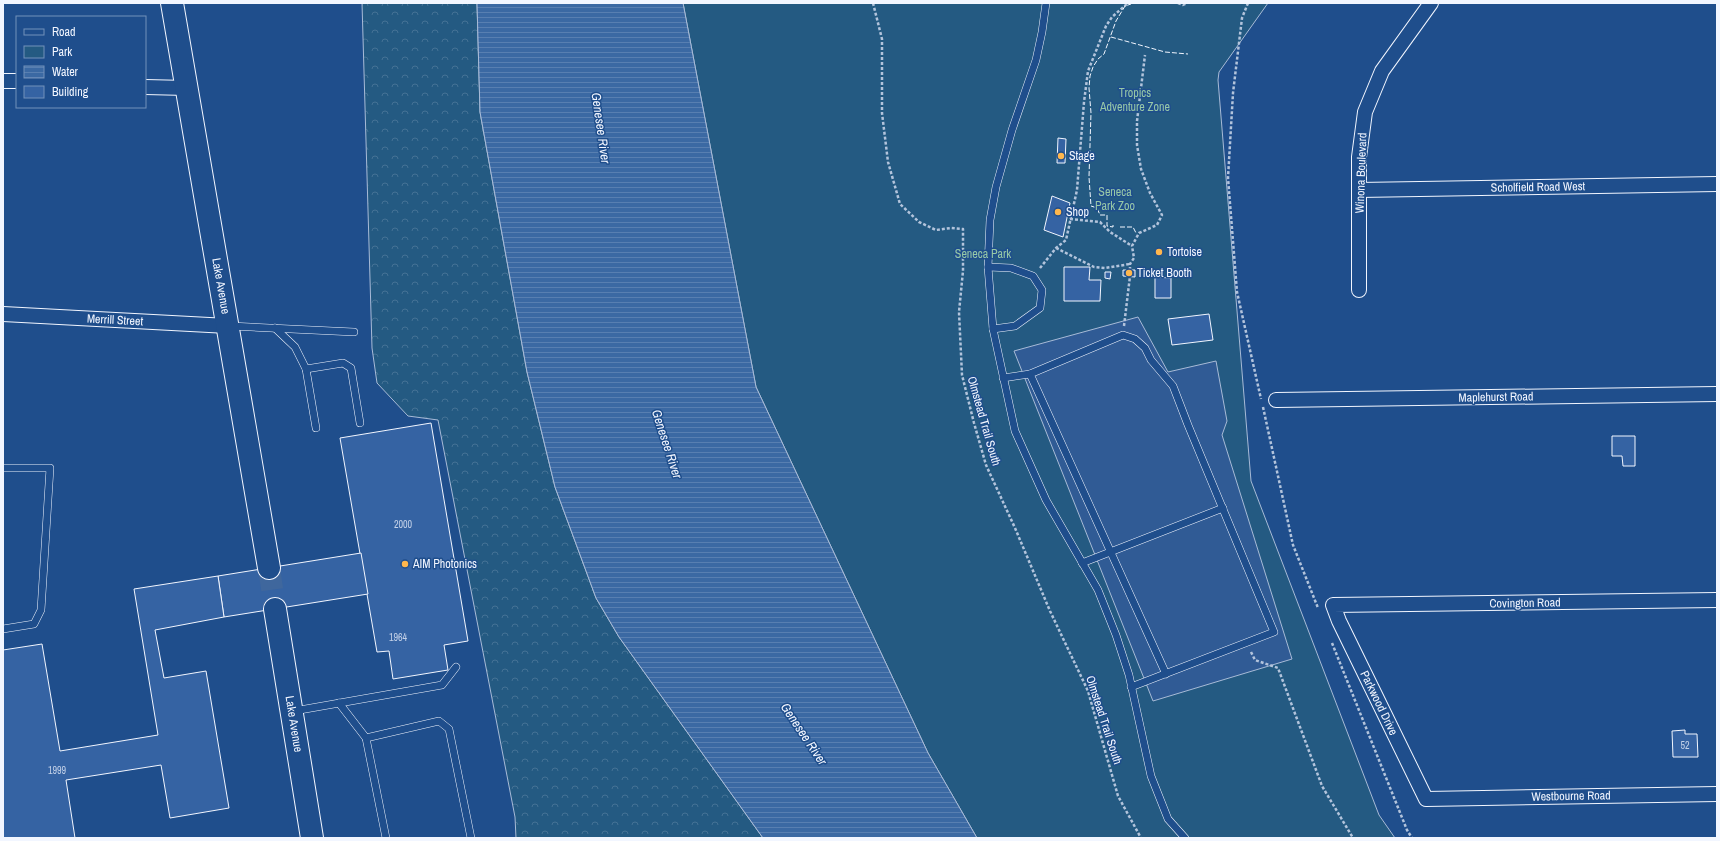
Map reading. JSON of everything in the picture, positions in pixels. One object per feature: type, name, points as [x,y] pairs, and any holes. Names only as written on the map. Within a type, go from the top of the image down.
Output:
[{"type":"main road","name":"Lake Avenue","points":[[172,3],[269,568]]},
{"type":"main road","name":"Lake Avenue","points":[[276,609],[312,838]]},
{"type":"street","name":"Winona Boulevard","points":[[1359,290],[1359,157],[1365,112],[1374,87],[1382,71],[1431,3]]},
{"type":"street","points":[[3,81],[16,82]]},
{"type":"street","points":[[146,87],[187,88]]},
{"type":"street","name":"Scholfield Road West","points":[[1359,190],[1717,184]]},
{"type":"street","name":"Merrill Street","points":[[3,314],[228,326]]},
{"type":"street","name":"Maplehurst Road","points":[[1276,400],[1717,394]]},
{"type":"street","name":"Covington Road","points":[[1334,605],[1717,600]]},
{"type":"street","name":"Parkwood Drive","points":[[1334,605],[1339,621],[1426,799]]},
{"type":"street","name":"Westbourne Road","points":[[1426,799],[1717,794]]},
{"type":"lane","points":[[1046,3],[1036,60],[1012,130],[996,187],[990,220],[988,267],[993,329],[1015,431],[1046,500],[1098,590],[1116,635],[1131,687],[1151,776],[1168,819],[1185,838]]},
{"type":"lane","points":[[988,267],[1011,268],[1034,276],[1042,290],[1040,308],[1015,326],[993,329]]},
{"type":"lane","points":[[228,326],[354,332]]},
{"type":"lane","points":[[275,328],[295,347],[306,369],[316,428]]},
{"type":"lane","points":[[1003,378],[1030,374],[1123,335],[1135,340],[1144,348],[1151,360],[1173,386],[1188,425],[1224,508],[1274,632],[1131,687]]},
{"type":"lane","points":[[306,369],[343,363],[351,368],[360,423]]},
{"type":"lane","points":[[1030,374],[1166,674]]},
{"type":"lane","points":[[3,468],[50,468],[41,610],[34,624],[3,629]]},
{"type":"lane","points":[[1082,563],[1224,508]]},
{"type":"lane","points":[[292,711],[442,685],[456,667]]},
{"type":"lane","points":[[339,703],[366,738],[386,838]]},
{"type":"lane","points":[[366,738],[439,721],[449,729],[472,838]]},
{"type":"path","name":"Olmstead Trail South","points":[[873,3],[882,39],[882,112],[888,162],[900,204],[919,222],[936,230],[951,228],[963,229],[963,271],[959,312],[962,375],[986,465],[1015,528],[1050,611],[1088,691],[1118,796],[1141,838]]},
{"type":"path","points":[[1034,276],[1056,248],[1066,240],[1077,190],[1088,71],[1106,26],[1112,17],[1128,3]]},
{"type":"path","points":[[1178,3],[1183,5],[1187,3]]},
{"type":"path","points":[[1248,3],[1242,18],[1235,78],[1228,178],[1237,292],[1293,545],[1319,609]]},
{"type":"path","points":[[1130,270],[1130,264],[1134,258],[1132,246],[1139,233],[1157,225],[1162,215],[1150,193],[1141,169],[1137,145],[1137,121],[1145,55]]},
{"type":"path","points":[[1070,219],[1100,222],[1110,232],[1132,246]]},
{"type":"path","points":[[1056,248],[1094,267],[1105,268],[1130,264]]},
{"type":"path","points":[[1123,335],[1130,276]]},
{"type":"path","points":[[1330,638],[1407,830],[1412,838]]},
{"type":"path","points":[[1247,642],[1255,660],[1278,668],[1322,786],[1353,838]]},
{"type":"green space","points":[[362,3],[477,3],[480,112],[527,372],[555,487],[596,598],[619,637],[763,838],[516,838],[515,817],[438,420],[408,416],[377,383],[372,348]]},
{"type":"green space","name":"Seneca Park","points":[[683,3],[1268,3],[1219,72],[1218,80],[1251,481],[1379,815],[1395,838],[977,838],[928,753],[756,387]]},
{"type":"shaded area","points":[[1138,317],[1168,372],[1216,361],[1227,421],[1222,435],[1292,659],[1153,701],[1014,351]]},
{"type":"water","name":"Genesee River","points":[[477,3],[683,3],[756,387],[928,753],[977,838],[763,838],[619,637],[596,598],[555,487],[527,372],[480,112]]},
{"type":"building","name":"Stage","points":[[1058,138],[1066,139],[1065,163],[1057,163]]},
{"type":"building","name":"Shop","points":[[1052,196],[1070,203],[1063,237],[1044,230]]},
{"type":"building","points":[[1064,267],[1090,267],[1089,280],[1101,280],[1100,301],[1064,301]]},
{"type":"building","name":"Ticket Booth","points":[[1123,270],[1135,270],[1135,277],[1123,276]]},
{"type":"building","points":[[1105,272],[1111,272],[1110,279],[1105,278]]},
{"type":"building","points":[[1155,277],[1171,278],[1171,298],[1155,298]]},
{"type":"building","points":[[1209,314],[1213,340],[1172,345],[1168,319]]},
{"type":"building","points":[[431,423],[468,641],[444,645],[448,670],[393,679],[389,651],[377,652],[340,438]]},
{"type":"building","points":[[1612,436],[1635,436],[1635,466],[1623,466],[1622,456],[1612,456]]},
{"type":"building","points":[[361,553],[368,594],[224,617],[218,576]]},
{"type":"building","points":[[218,576],[224,617],[155,630],[164,678],[206,671],[229,808],[170,818],[161,765],[66,780],[75,838],[3,838],[3,650],[42,644],[60,751],[158,735],[134,589]]},
{"type":"building","points":[[1685,730],[1685,734],[1697,734],[1698,757],[1673,757],[1672,731]]},
{"type":"tunnel","points":[[269,568],[275,609]]},
{"type":"fence","points":[[1113,225],[1113,227],[1107,226],[1107,215],[1100,215],[1097,208],[1091,206],[1089,177],[1091,113],[1089,88],[1090,76],[1093,67],[1098,59],[1104,54],[1116,21],[1125,6],[1131,4]]},
{"type":"fence","points":[[1111,37],[1165,52],[1188,54]]},
{"type":"fence","points":[[1120,227],[1133,227],[1136,233]]},
{"type":"place","name":"Stage","points":[[1061,156]]},
{"type":"place","name":"Shop","points":[[1058,212]]},
{"type":"place","name":"Tortoise","points":[[1159,252]]},
{"type":"place","name":"Ticket Booth","points":[[1129,273]]},
{"type":"place","name":"AIM Photonics","points":[[405,564]]},
{"type":"park label","name":"Tropics Adventure Zone","points":[[1135,100]]},
{"type":"park label","name":"Seneca Park Zoo","points":[[1115,199]]}]
